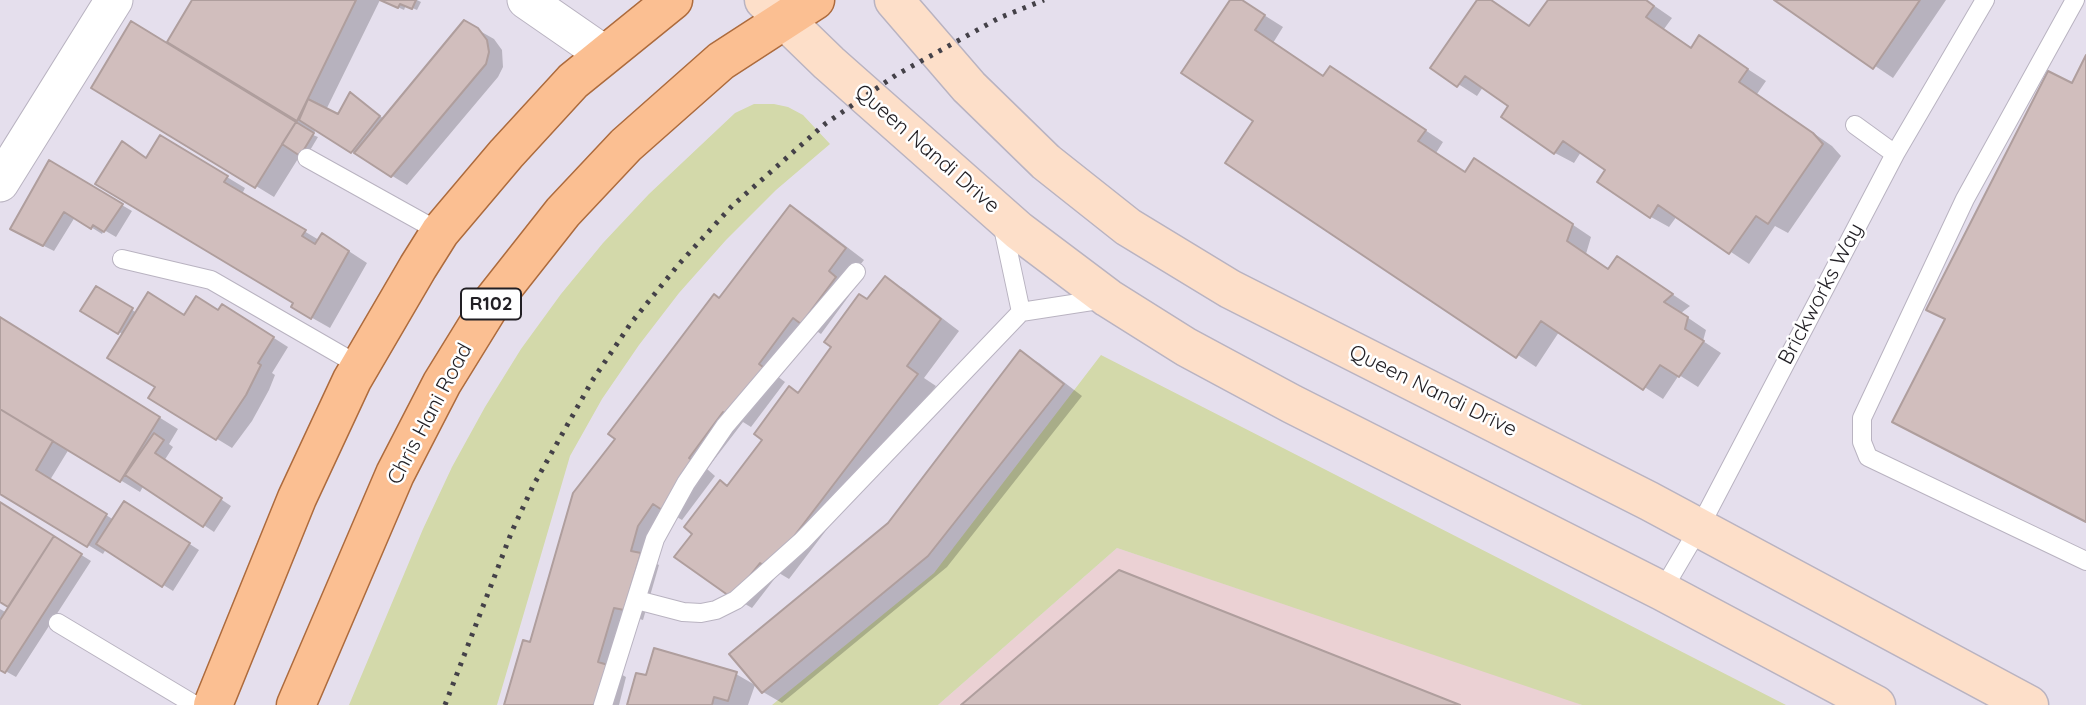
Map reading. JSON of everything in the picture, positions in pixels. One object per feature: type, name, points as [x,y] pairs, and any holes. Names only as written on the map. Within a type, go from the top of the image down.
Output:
[{"type":"main road","points":[[213,705],[297,498],[360,366],[440,232],[573,81],[673,0]]},
{"type":"main road","name":"Queen Nandi Drive","points":[[894,0],[970,87],[1037,152],[1128,227],[1230,289],[1699,528],[2029,705]]},
{"type":"main road","name":"Queen Nandi Drive","points":[[787,7],[1000,214],[1108,298],[1186,347],[1292,404],[1662,591],[1876,705]]},
{"type":"main road","name":"Chris Hani Road","points":[[296,705],[395,474],[442,383],[492,302],[563,212],[626,145],[787,7]]},
{"type":"street","points":[[0,183],[114,0]]},
{"type":"street","points":[[526,0],[604,54]]},
{"type":"lane","name":"Brickworks Way","points":[[1662,591],[1699,528],[1895,154],[1985,0]]},
{"type":"lane","points":[[2075,0],[1965,199],[1862,418],[1862,442],[1868,457],[2086,561]]},
{"type":"lane","points":[[1855,124],[1895,154]]},
{"type":"lane","points":[[307,158],[440,232]]},
{"type":"lane","points":[[1000,214],[1021,312]]},
{"type":"lane","points":[[122,259],[211,280],[360,366]]},
{"type":"lane","points":[[603,705],[655,539],[686,483],[725,426],[856,272]]},
{"type":"lane","points":[[637,600],[683,612],[701,613],[716,610],[736,600],[802,541],[1021,312],[1108,298]]},
{"type":"lane","points":[[58,623],[195,705]]},
{"type":"shaded area","points":[[1117,548],[1563,697],[1582,705],[938,705]]},
{"type":"green space","points":[[754,104],[788,107],[803,115],[830,144],[776,190],[726,240],[679,293],[602,399],[570,456],[497,705],[349,705],[452,467],[521,349],[603,243],[649,194],[735,113]]},
{"type":"green space","points":[[1101,355],[1786,705],[1582,705],[1117,548],[938,705],[772,705],[934,573]]},
{"type":"building","points":[[192,0],[356,0],[297,121],[167,42]]},
{"type":"building","points":[[380,0],[416,0],[412,9],[400,4],[398,8]]},
{"type":"building","points":[[1230,0],[1242,0],[1265,15],[1255,30],[1323,76],[1330,66],[1426,130],[1418,141],[1465,172],[1474,158],[1573,224],[1567,241],[1608,269],[1617,256],[1673,294],[1664,302],[1688,317],[1685,329],[1704,341],[1679,377],[1660,365],[1643,390],[1541,321],[1516,358],[1225,163],[1253,121],[1181,73]]},
{"type":"building","points":[[1477,0],[1491,0],[1529,26],[1548,0],[1646,0],[1654,6],[1646,17],[1691,48],[1699,35],[1748,69],[1739,82],[1813,133],[1823,144],[1768,224],[1756,216],[1729,254],[1658,205],[1650,218],[1597,182],[1605,170],[1563,141],[1554,154],[1501,117],[1508,106],[1465,76],[1457,87],[1430,68]]},
{"type":"building","points":[[1774,0],[1920,0],[1873,69]]},
{"type":"building","points":[[464,20],[478,28],[487,40],[489,52],[486,64],[391,177],[354,153]]},
{"type":"building","points":[[131,21],[296,122],[255,188],[91,88]]},
{"type":"building","points":[[2086,55],[2086,522],[1892,422],[1945,319],[1926,310],[2048,71],[2072,83]]},
{"type":"building","points":[[350,92],[380,116],[351,153],[299,120],[308,99],[338,114]]},
{"type":"building","points":[[296,122],[314,133],[300,156],[282,144]]},
{"type":"building","points":[[160,135],[228,176],[224,182],[306,230],[302,236],[315,244],[322,233],[349,251],[311,319],[291,307],[293,303],[95,184],[122,141],[146,158]]},
{"type":"building","points":[[49,160],[123,204],[104,232],[93,225],[91,229],[64,212],[43,246],[10,229]]},
{"type":"building","points":[[790,205],[846,248],[829,271],[836,277],[801,324],[793,318],[759,364],[767,370],[732,417],[723,412],[689,458],[697,464],[662,510],[653,504],[638,526],[631,551],[641,553],[624,610],[614,608],[598,662],[608,665],[597,705],[504,705],[523,640],[530,642],[573,493],[615,439],[608,434],[714,294],[719,298]]},
{"type":"building","points":[[885,276],[941,319],[907,366],[918,374],[769,569],[760,563],[732,598],[674,557],[692,534],[684,527],[720,480],[727,486],[762,440],[754,434],[789,386],[798,393],[831,347],[824,342],[859,294],[867,299]]},
{"type":"building","points":[[96,286],[133,308],[118,334],[80,311]]},
{"type":"building","points":[[148,292],[184,315],[196,296],[218,310],[222,304],[274,337],[258,363],[261,365],[246,395],[216,440],[148,398],[155,387],[107,358]]},
{"type":"building","points":[[0,317],[160,417],[120,482],[0,409]]},
{"type":"building","points":[[1020,350],[1064,384],[928,556],[762,693],[729,654],[888,523]]},
{"type":"building","points":[[0,409],[53,441],[36,470],[107,514],[87,547],[0,494]]},
{"type":"building","points":[[154,433],[164,440],[155,453],[222,498],[203,527],[125,475]]},
{"type":"building","points":[[124,501],[190,543],[162,587],[96,544]]},
{"type":"building","points":[[0,502],[54,536],[8,607],[0,602]]},
{"type":"building","points":[[54,536],[82,554],[5,673],[0,670],[0,620]]},
{"type":"building","points":[[1119,570],[1460,705],[961,705]]},
{"type":"building","points":[[654,648],[737,672],[728,701],[714,697],[712,705],[627,705],[636,673],[646,675]]},
{"type":"railway","points":[[445,705],[512,531],[533,486],[592,381],[631,323],[679,264],[732,206],[825,124],[896,75],[999,18],[1044,0]]}]
